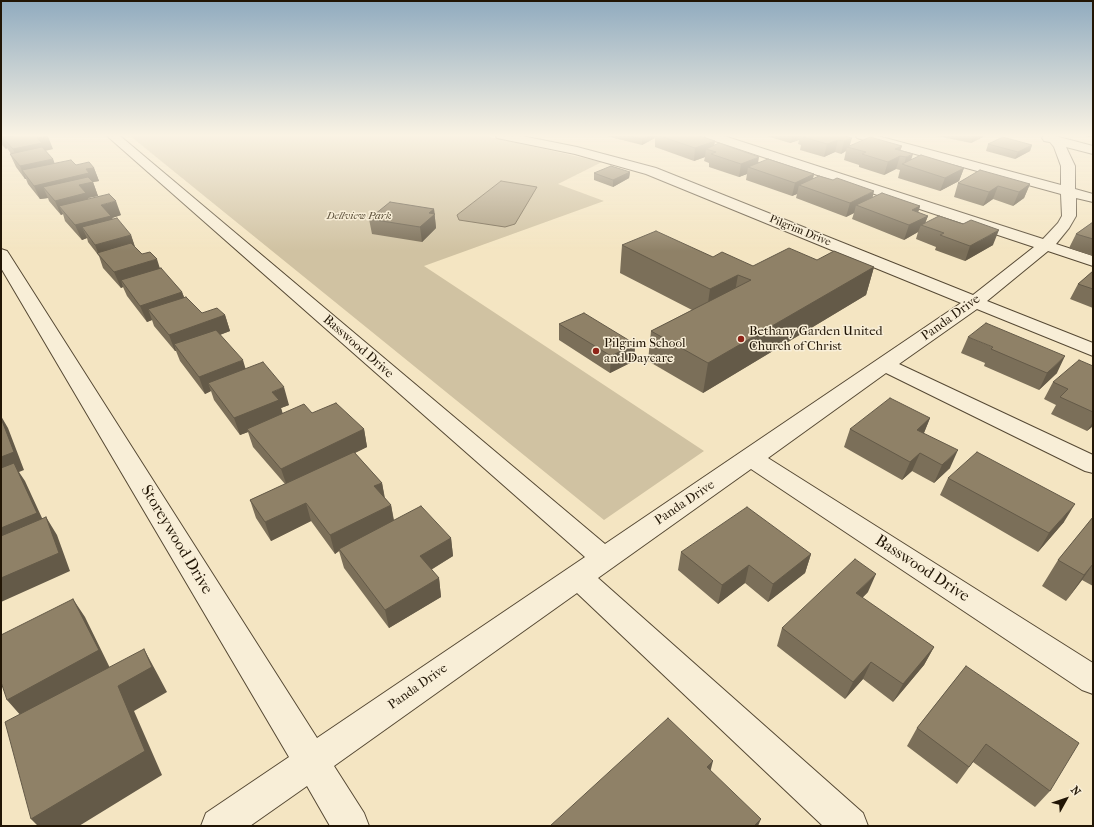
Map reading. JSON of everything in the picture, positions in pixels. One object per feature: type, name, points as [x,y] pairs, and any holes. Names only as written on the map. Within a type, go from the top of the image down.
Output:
[{"type":"street","name":"Basswood Drive","points":[[157,174],[605,559]]},
{"type":"street","name":"Pilgrim Drive","points":[[657,174],[1093,350]]},
{"type":"street","points":[[828,174],[1093,261]]},
{"type":"street","points":[[1004,174],[1093,198]]},
{"type":"street","name":"Panda Drive","points":[[219,826],[974,302],[1046,245],[1064,225],[1069,216],[1068,174]]},
{"type":"street","name":"Storeywood Drive","points":[[1,254],[351,826]]},
{"type":"street","points":[[885,365],[1093,465]]},
{"type":"street","name":"Basswood Drive","points":[[751,458],[1093,680]]},
{"type":"street","points":[[578,577],[850,826]]},
{"type":"green space","name":"Dellview Park","points":[[177,174],[579,174],[558,184],[604,201],[424,266],[704,451],[604,520]]},
{"type":"shaded area","points":[[501,181],[537,187],[515,224],[505,227],[459,220],[457,215]]},
{"type":"building","points":[[25,174],[86,174],[34,186]]},
{"type":"building","points":[[596,174],[627,174],[613,180]]},
{"type":"building","points":[[767,174],[814,174],[795,183]]},
{"type":"building","points":[[931,174],[953,174],[945,178]]},
{"type":"building","points":[[974,174],[993,174],[1030,184],[1019,192],[998,186],[989,192],[958,183]]},
{"type":"building","points":[[819,176],[833,180],[837,178],[874,191],[850,203],[799,185]]},
{"type":"building","points":[[88,177],[93,182],[79,185],[86,193],[55,201],[43,187]]},
{"type":"building","points":[[882,193],[920,206],[912,210],[928,216],[909,225],[856,205]]},
{"type":"building","points":[[109,194],[116,201],[101,205],[111,216],[75,225],[59,206]]},
{"type":"building","points":[[390,202],[434,209],[429,213],[435,214],[420,227],[369,219]]},
{"type":"building","points":[[939,216],[963,224],[971,220],[999,230],[970,246],[940,235],[944,233],[921,225]]},
{"type":"building","points":[[117,218],[131,235],[95,245],[82,227]]},
{"type":"building","points":[[1093,222],[1093,239],[1076,234]]},
{"type":"building","points":[[656,231],[713,257],[722,252],[753,266],[789,248],[817,260],[834,251],[874,267],[708,363],[651,331],[751,280],[738,275],[710,289],[622,245]]},
{"type":"building","points":[[131,243],[142,254],[150,252],[157,259],[114,272],[97,253]]},
{"type":"building","points":[[161,268],[182,292],[140,306],[121,280]]},
{"type":"building","points":[[1093,271],[1093,289],[1078,284]]},
{"type":"building","points":[[186,297],[202,313],[217,308],[225,315],[169,335],[148,309]]},
{"type":"building","points":[[584,313],[635,344],[611,356],[559,324]]},
{"type":"building","points":[[986,323],[1065,356],[1047,373],[991,349],[993,347],[968,337]]},
{"type":"building","points":[[216,330],[243,360],[199,377],[174,344]]},
{"type":"building","points":[[1079,360],[1093,366],[1093,412],[1060,397],[1068,389],[1053,382]]},
{"type":"building","points":[[263,362],[284,387],[272,392],[279,400],[234,418],[208,383]]},
{"type":"building","points":[[890,398],[930,418],[917,430],[958,450],[942,465],[920,453],[910,462],[850,429]]},
{"type":"building","points":[[336,403],[364,429],[281,469],[247,429],[304,404],[312,413]]},
{"type":"building","points":[[1,418],[14,452],[1,457]]},
{"type":"building","points":[[354,452],[382,483],[374,486],[391,505],[330,535],[306,503],[265,522],[250,500]]},
{"type":"building","points":[[977,452],[1075,504],[1049,533],[948,478]]},
{"type":"building","points":[[14,463],[37,513],[1,528],[1,468]]},
{"type":"building","points":[[421,506],[451,538],[420,556],[439,578],[385,610],[339,549]]},
{"type":"building","points":[[747,507],[811,554],[773,584],[749,565],[722,585],[681,552]]},
{"type":"building","points":[[46,517],[59,553],[1,578],[1,536]]},
{"type":"building","points":[[1093,517],[1093,564],[1084,575],[1058,560]]},
{"type":"building","points":[[855,559],[876,574],[856,593],[934,647],[903,684],[871,662],[853,682],[782,628]]},
{"type":"building","points":[[73,599],[99,650],[7,700],[1,682],[1,635]]},
{"type":"building","points":[[144,649],[152,667],[118,686],[145,751],[31,819],[5,722]]},
{"type":"building","points":[[966,666],[1079,743],[1050,791],[986,744],[969,767],[917,728]]},
{"type":"building","points":[[668,718],[713,761],[707,767],[761,819],[754,826],[550,826]]},
{"type":"place","name":"Bethany Garden United Church of Christ","points":[[741,339]]},
{"type":"place","name":"Pilgrim School and Daycare","points":[[596,351]]}]
